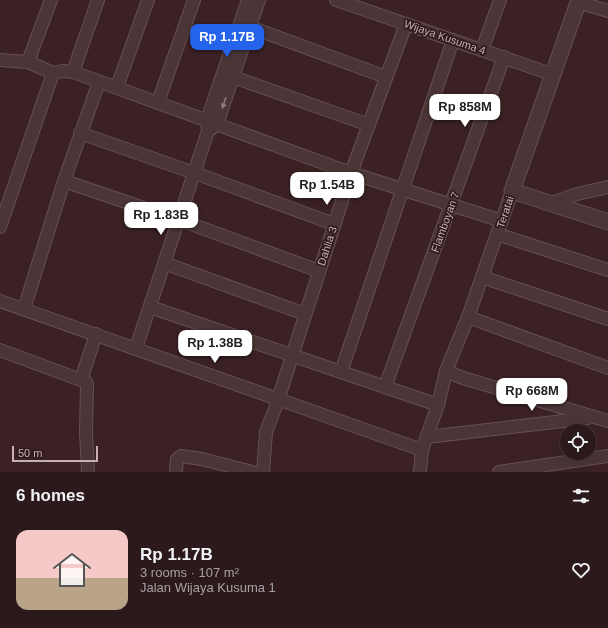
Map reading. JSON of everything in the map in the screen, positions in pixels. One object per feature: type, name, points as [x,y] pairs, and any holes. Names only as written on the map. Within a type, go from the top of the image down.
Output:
[{"type":"street","points":[[28,62],[51,0]]},
{"type":"street","points":[[73,72],[98,0]]},
{"type":"street","points":[[117,88],[148,0]]},
{"type":"street","points":[[158,102],[194,0]]},
{"type":"street","points":[[136,348],[211,125],[248,0]]},
{"type":"street","points":[[211,125],[233,77],[259,0]]},
{"type":"street","name":"Wijaya Kusuma 4","points":[[336,0],[355,3],[406,24],[554,75]]},
{"type":"street","points":[[482,50],[500,0]]},
{"type":"street","points":[[579,1],[608,12]]},
{"type":"street","name":"Teratai","points":[[420,472],[422,450],[438,405],[446,371],[468,318],[579,1]]},
{"type":"street","name":"Dahlia 3","points":[[263,472],[266,432],[351,173],[406,24]]},
{"type":"street","points":[[250,27],[386,77]]},
{"type":"street","points":[[341,372],[453,40]]},
{"type":"street","name":"Flamboyan 7","points":[[385,387],[504,57]]},
{"type":"street","points":[[0,60],[28,62],[53,73],[63,71],[73,72],[158,102],[211,125],[351,173],[502,221]]},
{"type":"street","points":[[0,227],[53,73]]},
{"type":"street","points":[[233,77],[369,125]]},
{"type":"street","points":[[24,309],[64,181],[99,82]]},
{"type":"street","points":[[80,133],[334,224]]},
{"type":"street","points":[[64,181],[319,271]]},
{"type":"street","points":[[549,204],[577,194],[608,187]]},
{"type":"street","points":[[512,191],[608,222]]},
{"type":"street","points":[[497,234],[608,270]]},
{"type":"street","points":[[164,263],[305,314]]},
{"type":"street","points":[[482,277],[608,319]]},
{"type":"street","points":[[0,301],[422,450]]},
{"type":"street","points":[[150,307],[438,405]]},
{"type":"street","points":[[468,318],[608,368]]},
{"type":"street","points":[[81,380],[96,334]]},
{"type":"street","points":[[0,350],[86,382],[88,385],[86,433],[88,472]]},
{"type":"street","points":[[446,371],[463,378],[593,418],[608,421]]},
{"type":"street","points":[[427,438],[593,418]]},
{"type":"street","points":[[176,472],[177,459],[181,456],[202,459],[252,472]]},
{"type":"street","points":[[499,472],[608,456]]}]
